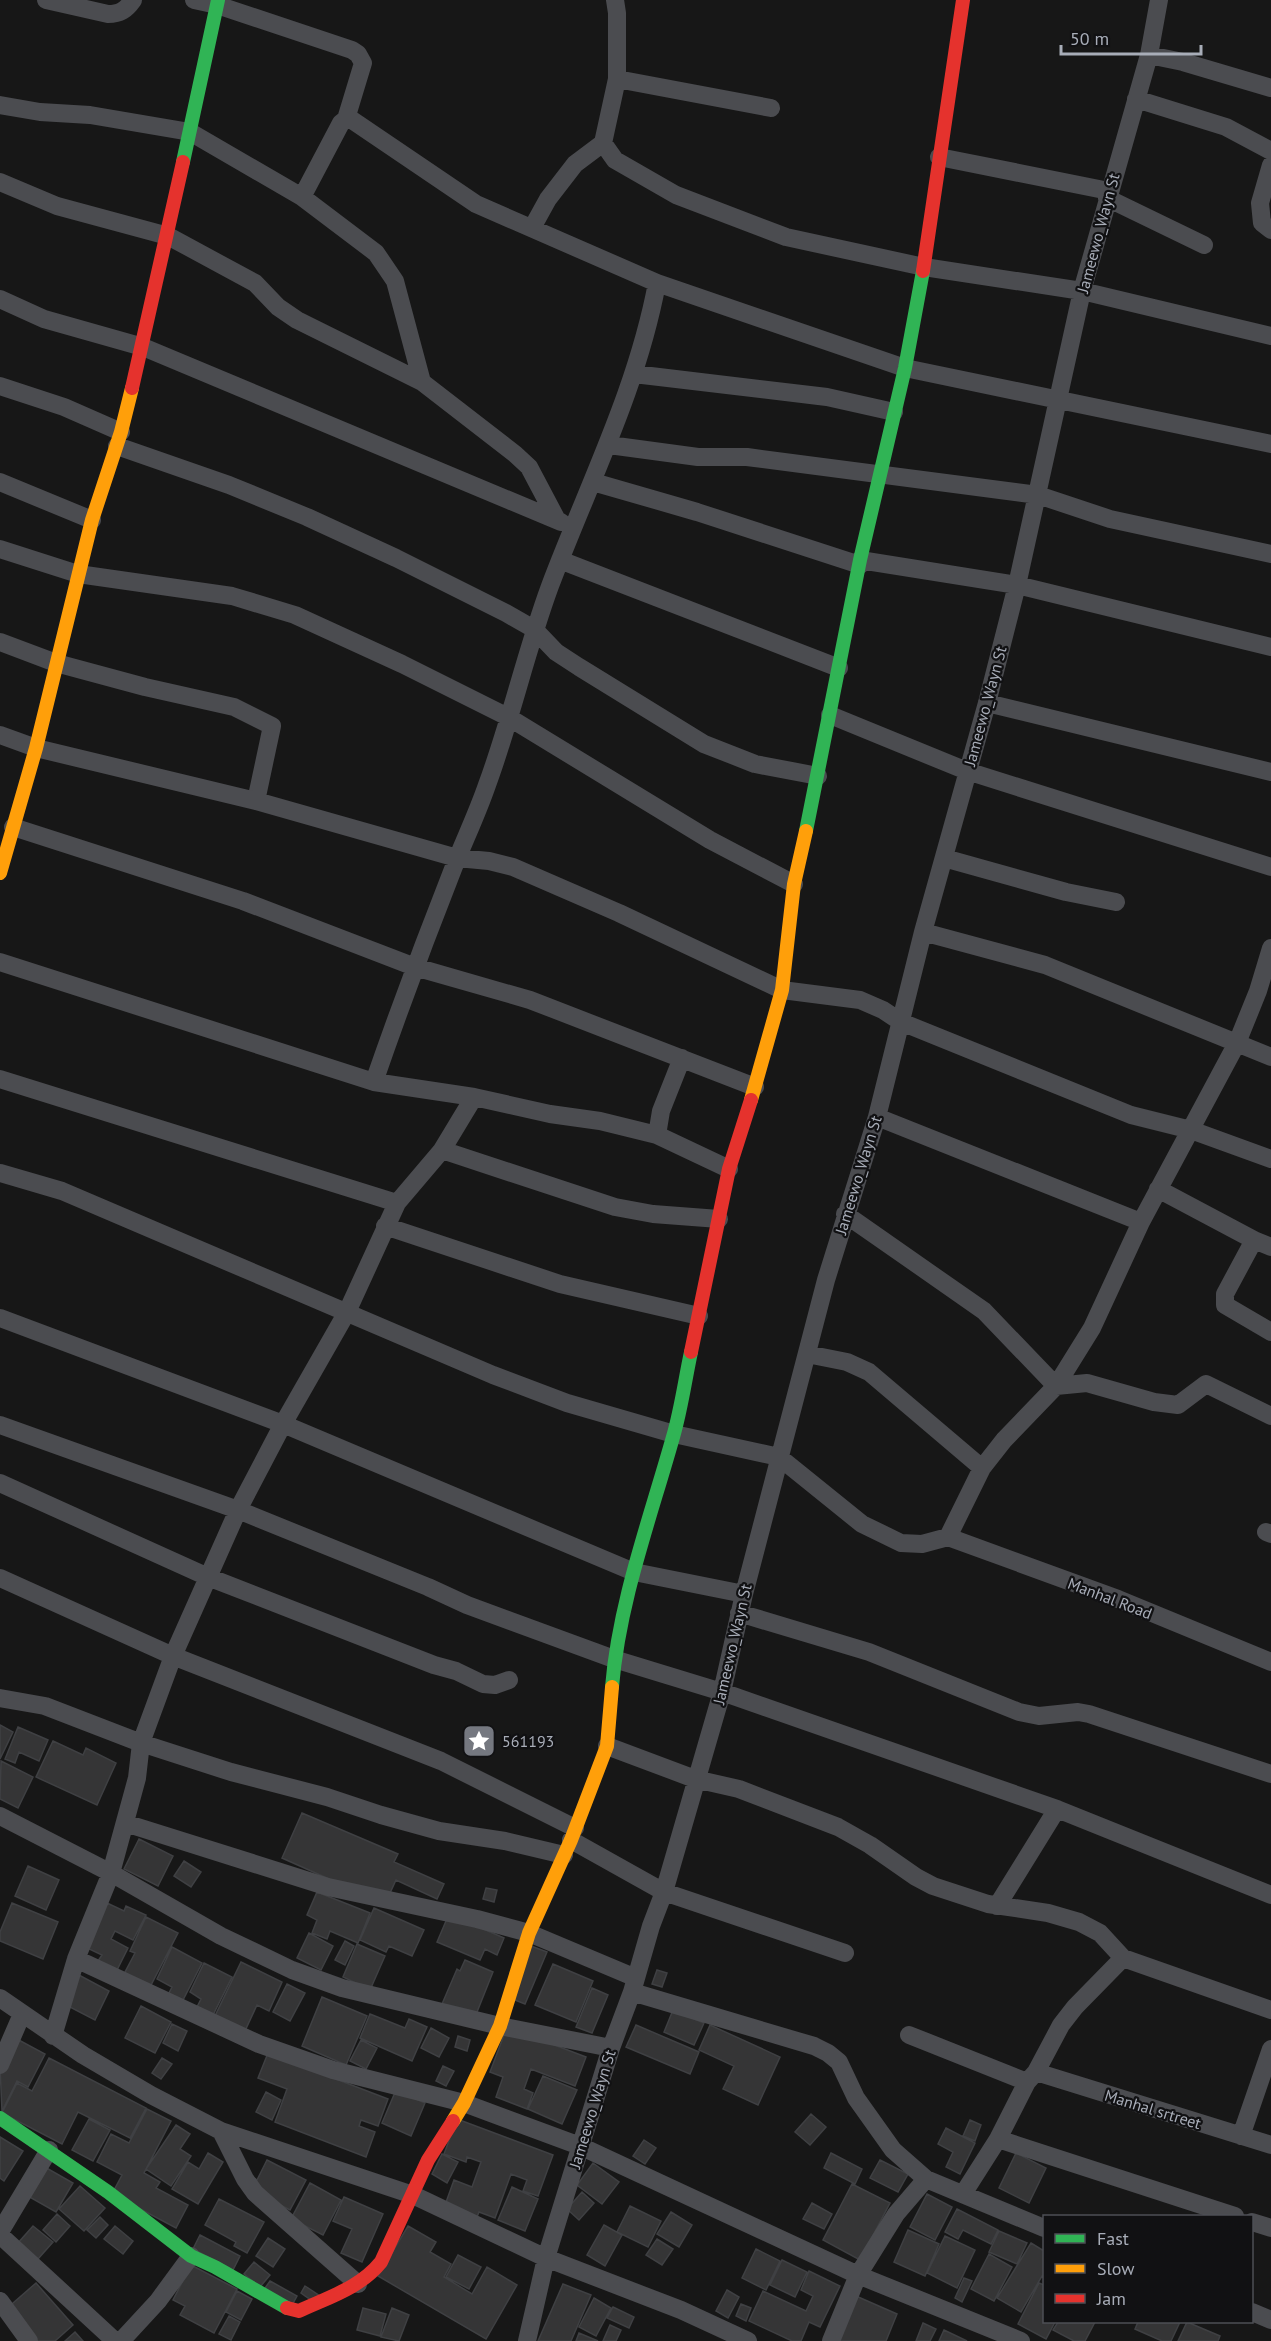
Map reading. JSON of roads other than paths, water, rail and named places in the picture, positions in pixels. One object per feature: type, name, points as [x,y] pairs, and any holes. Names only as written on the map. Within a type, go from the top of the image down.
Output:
[{"type":"street","points":[[46,0],[108,14],[117,14],[133,0]]},
{"type":"street","points":[[194,0],[218,3],[358,54],[363,63],[346,119],[341,123],[302,197]]},
{"type":"street","points":[[532,228],[548,199],[574,164],[603,142],[617,79],[615,0]]},
{"type":"street","points":[[0,2118],[108,2192],[190,2256],[216,2267],[293,2311],[299,2311],[358,2284],[381,2262],[429,2160],[464,2103],[500,2026],[529,1933],[570,1841],[607,1746],[614,1659],[634,1572],[674,1434],[729,1169],[782,990],[794,884],[818,776],[860,562],[905,368],[924,267],[963,0]]},
{"type":"street","name":"Jameewo_Wayn St","points":[[527,2341],[546,2258],[611,2048],[664,1892],[722,1692],[739,1613],[779,1457],[845,1214],[877,1117],[923,932],[987,703],[1038,495],[1082,291],[1149,55],[1159,0]]},
{"type":"street","points":[[0,872],[36,748],[92,520],[119,439],[143,346],[218,3]]},
{"type":"street","points":[[1149,55],[1183,62],[1271,88]]},
{"type":"street","points":[[617,79],[771,108]]},
{"type":"street","points":[[1136,99],[1226,127],[1271,151]]},
{"type":"street","points":[[0,105],[40,112],[90,115],[190,132],[302,197],[376,253],[386,266],[395,281],[422,382]]},
{"type":"street","points":[[346,119],[352,120],[476,204],[657,283],[905,368],[1271,444]]},
{"type":"street","points":[[603,142],[615,160],[676,195],[786,237],[924,267],[1082,291],[1271,336]]},
{"type":"street","points":[[939,157],[1108,194],[1204,245]]},
{"type":"street","points":[[1271,165],[1260,203],[1262,223],[1271,230]]},
{"type":"street","points":[[0,182],[57,206],[168,236],[255,283],[278,307],[297,320],[422,382],[530,467],[565,524]]},
{"type":"street","points":[[374,1082],[415,967],[488,784],[534,629],[560,560],[565,524],[593,482],[609,445],[652,314],[657,283]]},
{"type":"street","points":[[0,299],[44,319],[143,346],[565,524]]},
{"type":"street","points":[[634,374],[826,397],[894,412]]},
{"type":"street","points":[[0,386],[64,407],[119,439],[307,517],[396,558],[534,629],[556,652],[704,744],[755,764],[818,776]]},
{"type":"street","points":[[609,445],[698,457],[747,457],[1038,495],[1110,519],[1271,554]]},
{"type":"street","points":[[0,482],[92,520]]},
{"type":"street","points":[[593,482],[860,562],[1017,585],[1271,647]]},
{"type":"street","points":[[0,549],[78,574],[232,596],[296,615],[402,664],[508,717],[710,840],[794,884]]},
{"type":"street","points":[[560,560],[839,668]]},
{"type":"street","points":[[0,642],[56,663],[145,687],[234,706],[272,726],[256,801]]},
{"type":"street","points":[[987,703],[1271,772]]},
{"type":"street","points":[[830,715],[967,771],[1271,867]]},
{"type":"street","points":[[0,735],[36,748],[256,801],[457,858],[489,861],[513,867],[619,913],[782,990],[860,1000],[883,1010],[901,1022],[1131,1115],[1191,1130],[1271,1159]]},
{"type":"street","points":[[13,827],[243,901],[415,967],[530,1000],[755,1087]]},
{"type":"street","points":[[944,858],[1066,892],[1116,902]]},
{"type":"street","points":[[923,932],[1045,965],[1271,1057]]},
{"type":"street","points":[[0,1173],[62,1191],[482,1371],[567,1403],[674,1434],[779,1457],[862,1524],[901,1543],[922,1544],[948,1537],[982,1468],[1004,1440],[1056,1386],[1092,1328],[1141,1222],[1264,993],[1271,948]]},
{"type":"street","points":[[0,962],[374,1082],[474,1097],[550,1114],[600,1121],[657,1135],[729,1169]]},
{"type":"street","points":[[657,1135],[661,1111],[682,1058]]},
{"type":"street","points":[[0,1079],[396,1203]]},
{"type":"street","points":[[53,2036],[76,1959],[111,1873],[137,1778],[141,1743],[173,1656],[208,1576],[238,1510],[283,1424],[347,1312],[396,1203],[442,1150],[474,1097]]},
{"type":"street","points":[[877,1117],[1141,1222]]},
{"type":"street","points":[[442,1150],[615,1207],[653,1214],[719,1220]]},
{"type":"street","points":[[1158,1189],[1271,1247]]},
{"type":"street","points":[[845,1214],[984,1311],[1056,1386]]},
{"type":"street","points":[[386,1226],[560,1284],[699,1316]]},
{"type":"street","points":[[1254,1240],[1225,1294],[1224,1305],[1271,1332]]},
{"type":"street","points":[[0,1318],[283,1424],[634,1572],[744,1594]]},
{"type":"street","points":[[807,1354],[847,1362],[869,1372],[982,1468]]},
{"type":"street","points":[[1056,1386],[1087,1383],[1154,1402],[1178,1405],[1206,1384],[1271,1416]]},
{"type":"street","points":[[0,1425],[238,1510],[467,1605],[614,1659],[722,1692],[1057,1809],[1271,1895]]},
{"type":"street","points":[[0,1484],[208,1576],[434,1665],[456,1671],[483,1684],[495,1685],[509,1680]]},
{"type":"street","name":"Manhal Road","points":[[948,1537],[1118,1599],[1271,1662]]},
{"type":"street","points":[[0,1578],[173,1656],[441,1761],[570,1841],[664,1892],[845,1953]]},
{"type":"street","points":[[739,1613],[869,1652],[1019,1712],[1039,1716],[1089,1713],[1271,1774]]},
{"type":"street","points":[[0,1698],[45,1706],[141,1743],[231,1772],[327,1797],[439,1831],[505,1841],[570,1841]]},
{"type":"street","points":[[607,1746],[695,1779],[739,1789],[838,1827],[933,1886],[997,1906],[1048,1913],[1079,1922],[1100,1933],[1123,1958],[1271,2010]]},
{"type":"street","points":[[997,1906],[1057,1809]]},
{"type":"street","points":[[0,1816],[111,1873],[221,1936],[292,1970],[342,1988],[500,2026],[611,2048]]},
{"type":"street","points":[[125,1823],[328,1887],[477,1919],[529,1933],[634,1985],[814,2046],[839,2062],[856,2098],[893,2150],[926,2179],[1043,2228]]},
{"type":"street","points":[[963,2194],[998,2139],[1061,2025],[1075,2007],[1123,1958]]},
{"type":"street","points":[[76,1959],[259,2043],[333,2070],[464,2103],[580,2146],[858,2275],[1021,2341]]},
{"type":"street","points":[[0,1998],[53,2036],[151,2095],[221,2131],[413,2195],[546,2258],[681,2310],[748,2341]]},
{"type":"street","points":[[0,2065],[22,2014]]},
{"type":"street","name":"Manhal srtreet","points":[[909,2035],[1031,2077],[1271,2145]]},
{"type":"street","points":[[1240,2136],[1271,2049]]},
{"type":"street","points":[[221,2131],[245,2179],[255,2193],[358,2284]]},
{"type":"street","points":[[998,2139],[1229,2215]]},
{"type":"street","points":[[48,2150],[0,2234],[116,2341]]},
{"type":"street","points":[[831,2341],[858,2275],[896,2214],[926,2179]]},
{"type":"street","points":[[1253,2223],[1271,2228]]},
{"type":"street","points":[[121,2341],[158,2301],[190,2256]]},
{"type":"street","points":[[0,2301],[29,2341]]},
{"type":"street","points":[[1253,2313],[1271,2320]]},
{"type":"place","name":"561193","points":[[479,1741]]}]
